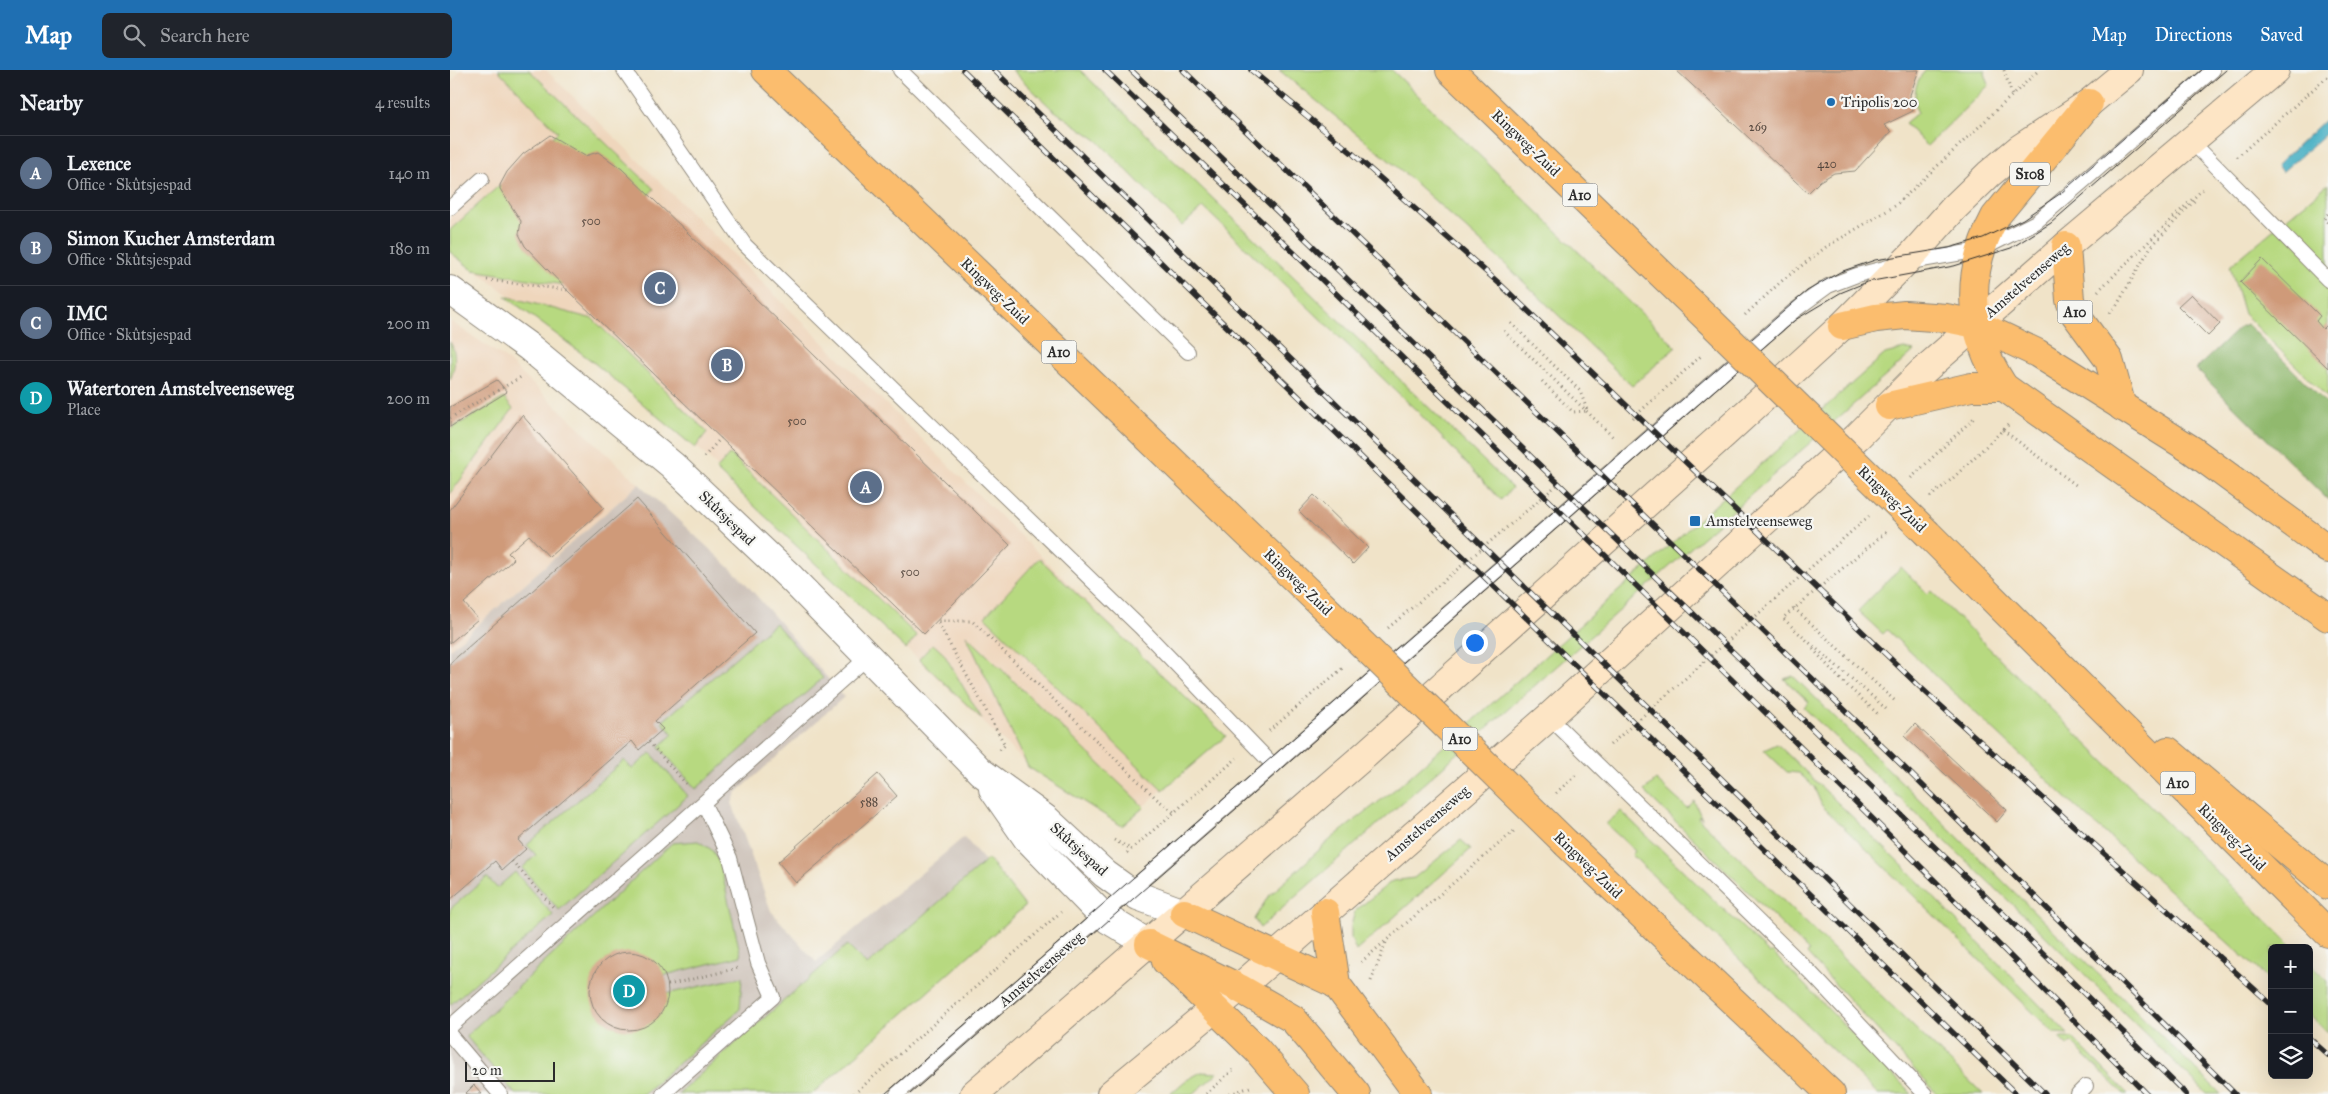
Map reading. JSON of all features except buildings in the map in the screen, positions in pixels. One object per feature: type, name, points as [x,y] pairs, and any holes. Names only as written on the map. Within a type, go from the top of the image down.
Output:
[{"type":"highway","name":"Ringweg-Zuid","points":[[766,70],[1352,634],[1567,844],[1831,1094]]},
{"type":"highway","name":"Ringweg-Zuid","points":[[1450,70],[1928,534],[2328,933]]},
{"type":"highway","name":"S108","points":[[1976,324],[1974,294],[1976,261],[1995,217],[2089,103]]},
{"type":"highway","name":"A10","points":[[2066,246],[2068,283],[2076,314],[2109,360],[2122,407]]},
{"type":"highway","points":[[1842,326],[1876,318],[1905,315],[1946,318],[1976,324],[2037,353],[2192,450],[2328,548]]},
{"type":"highway","points":[[1976,324],[1985,356],[2004,387],[2328,617]]},
{"type":"highway","points":[[1889,406],[1971,387],[2004,387]]},
{"type":"highway","name":"A10","points":[[2027,632],[2328,885]]},
{"type":"highway","points":[[1325,912],[1336,984],[1418,1094]]},
{"type":"highway","points":[[1184,914],[1336,984]]},
{"type":"highway","points":[[1149,944],[1239,988],[1293,1019],[1356,1094]]},
{"type":"highway","points":[[1149,944],[1257,1050],[1294,1094]]},
{"type":"main road","name":"S108","points":[[974,1094],[1184,914],[1366,754],[1842,326],[1904,263],[1954,208],[1989,174],[2019,149],[2089,103],[2129,70]]},
{"type":"main road","name":"Amstelveenseweg","points":[[1111,1094],[1239,988],[1549,717],[1976,324],[2275,70]]},
{"type":"street","name":"Skûtsjespad","points":[[450,290],[547,362],[672,465],[791,578],[980,772],[1026,838],[1103,915],[1149,944]]},
{"type":"street","name":"Skûtsjespad","points":[[980,772],[1047,820],[1105,874],[1130,891],[1184,914]]},
{"type":"lane","points":[[624,70],[744,245],[1140,627],[1274,766]]},
{"type":"lane","points":[[900,70],[1188,352]]},
{"type":"lane","name":"Amstelveenseweg","points":[[897,1094],[1795,310],[1828,286],[1857,275],[1904,263],[1980,250],[2012,236],[2036,222],[2213,70]]},
{"type":"lane","points":[[2191,141],[2328,280]]},
{"type":"lane","points":[[450,208],[482,179]]},
{"type":"lane","points":[[450,1027],[868,657]]},
{"type":"lane","points":[[1549,717],[1811,973],[1925,1094]]},
{"type":"lane","points":[[663,1094],[773,997],[758,963],[730,858],[704,804]]},
{"type":"lane","points":[[450,1035],[500,1094]]},
{"type":"path","points":[[2004,70],[2012,95]]},
{"type":"path","points":[[1742,319],[1784,279],[1826,247],[1895,206],[2039,70]]},
{"type":"path","points":[[2076,314],[2221,171],[2328,76]]},
{"type":"path","points":[[2328,214],[2324,219],[2328,223]]},
{"type":"path","points":[[489,280],[568,290]]},
{"type":"path","points":[[1511,323],[1580,391],[1587,411]]},
{"type":"path","points":[[1504,331],[1613,437]]},
{"type":"path","points":[[1628,424],[1706,351]]},
{"type":"path","points":[[450,418],[547,362]]},
{"type":"path","points":[[1542,381],[1573,412],[1587,411]]},
{"type":"path","points":[[1910,480],[2004,387]]},
{"type":"path","points":[[1606,443],[1620,430]]},
{"type":"path","points":[[2003,430],[2077,486]]},
{"type":"path","points":[[708,453],[721,438]]},
{"type":"path","points":[[1386,630],[1560,482]]},
{"type":"path","points":[[1551,798],[1872,513]]},
{"type":"path","points":[[1794,608],[1895,701]]},
{"type":"path","points":[[1783,618],[1838,677],[1880,716]]},
{"type":"path","points":[[1005,745],[937,621],[972,621],[1157,799],[1174,812]]},
{"type":"path","points":[[1807,642],[1845,671],[1886,709]]},
{"type":"path","points":[[1131,849],[1348,662]]},
{"type":"path","points":[[649,742],[704,804]]},
{"type":"path","points":[[1336,984],[1515,829]]},
{"type":"path","points":[[512,861],[568,924]]},
{"type":"path","name":"Amstelveenseweg","points":[[854,1094],[1055,917]]},
{"type":"path","points":[[668,985],[758,963]]},
{"type":"path","points":[[1206,1094],[1257,1050]]},
{"type":"shaded area","points":[[461,70],[546,70],[1224,736],[1122,825],[1029,766],[699,449],[607,370],[450,251],[450,84]]},
{"type":"shaded area","points":[[450,321],[505,358],[639,484],[450,649]]},
{"type":"shaded area","points":[[639,484],[742,579],[844,697],[736,793],[732,803],[771,911],[816,962],[964,837],[1023,905],[809,1094],[450,1094],[450,649]]},
{"type":"green space","points":[[498,70],[529,70],[654,189],[564,285],[473,270],[450,252],[450,230],[558,132]]},
{"type":"green space","points":[[1012,70],[1080,70],[1512,488],[1501,500],[1417,411],[1203,207],[1182,226],[1097,140],[1052,109]]},
{"type":"green space","points":[[1279,70],[1392,70],[1676,347],[1632,386],[1506,265],[1402,171]]},
{"type":"green space","points":[[1926,70],[1986,70],[1985,73],[1989,85],[1927,146],[1905,123],[1917,113],[1915,101],[1917,85]]},
{"type":"green space","points":[[2328,184],[2328,398],[2244,314],[2230,266]]},
{"type":"green space","points":[[505,296],[593,319],[707,432],[695,448],[592,361]]},
{"type":"green space","points":[[2247,324],[2328,405],[2328,500],[2196,369],[2241,326]]},
{"type":"green space","points":[[450,342],[454,351],[454,361],[450,380]]},
{"type":"green space","points":[[1904,349],[1914,351],[1260,928],[1254,919],[1268,897],[1331,839],[1399,786],[1885,354]]},
{"type":"green space","points":[[504,398],[513,409],[450,494],[450,429]]},
{"type":"green space","points":[[730,454],[917,636],[906,649],[716,470]]},
{"type":"green space","points":[[1039,558],[1226,736],[1163,790],[985,617]]},
{"type":"green space","points":[[1901,567],[1928,594],[1931,591],[2290,944],[2268,944],[2268,978],[2075,806],[1887,630],[1883,634],[1858,611]]},
{"type":"green space","points":[[775,623],[823,678],[696,789],[659,747],[673,734],[662,722]]},
{"type":"green space","points":[[966,635],[1144,807],[1122,826],[1028,767]]},
{"type":"green space","points":[[933,644],[944,654],[982,719],[919,659]]},
{"type":"green space","points":[[1793,676],[2221,1094],[2207,1094],[2029,920],[1804,708],[1809,702],[1784,679]]},
{"type":"green space","points":[[1777,744],[1899,862],[2068,1034],[2054,1033],[1822,806],[1814,787],[1799,773],[1787,772],[1764,750]]},
{"type":"green space","points":[[651,753],[688,796],[559,910],[522,868],[536,855],[527,845],[624,760],[632,769]]},
{"type":"green space","points":[[1656,780],[1687,808],[1694,801],[1702,819],[1699,816],[1698,818],[1983,1094],[1937,1094],[1807,954],[1809,951],[1644,791]]},
{"type":"green space","points":[[1621,811],[1770,954],[1772,952],[1912,1094],[1878,1094],[1632,855],[1635,851],[1606,824]]},
{"type":"green space","points":[[1461,840],[1471,849],[1356,951],[1351,938],[1351,926],[1355,911],[1392,881],[1414,878]]},
{"type":"green space","points":[[698,841],[712,850],[720,864],[741,956],[653,978],[652,971],[622,961],[598,982],[604,1013],[635,1024],[658,1002],[657,996],[742,977],[740,1009],[643,1094],[515,1094],[466,1036],[672,843]]},
{"type":"green space","points":[[988,859],[1025,906],[812,1094],[678,1094],[847,945],[867,965]]},
{"type":"green space","points":[[515,872],[553,915],[450,1005],[450,909],[487,877],[497,888]]},
{"type":"green space","points":[[2313,966],[2328,981],[2328,1032],[2313,1019]]},
{"type":"green space","points":[[2059,1038],[2073,1038],[2128,1094],[2124,1094],[2071,1042],[2067,1046]]},
{"type":"green space","points":[[1201,1072],[1218,1073],[1193,1094],[1170,1094],[1185,1081]]},
{"type":"water","points":[[2328,117],[2328,132],[2282,172],[2277,165]]},
{"type":"tram line","points":[[885,1094],[1807,291],[1840,272],[1875,260],[1949,248],[1983,238],[2023,219],[2061,193],[2202,70]]},
{"type":"tram line","points":[[910,1094],[1795,320],[1840,293],[1867,282],[1954,266],[2011,248],[2051,223],[2226,70]]},
{"type":"railway","points":[[963,70],[2016,1094]]},
{"type":"railway","points":[[994,70],[2045,1094]]},
{"type":"railway","points":[[1105,70],[1759,707],[2147,1094]]},
{"type":"railway","points":[[1131,70],[1975,886],[2186,1094]]},
{"type":"railway","points":[[1183,70],[1911,774],[2235,1094]]},
{"type":"railway","points":[[1251,70],[1352,153],[1501,285],[1920,687],[2268,1001]]},
{"type":"railway","points":[[2313,1042],[2328,1055]]},
{"type":"place","name":"Tripolis 200","points":[[1831,102]]},
{"type":"place","name":"IMC","points":[[660,288]]},
{"type":"place","name":"Simon Kucher Amsterdam","points":[[727,365]]},
{"type":"place","name":"Lexence","points":[[866,487]]},
{"type":"place","name":"Amstelveenseweg","points":[[1695,521]]},
{"type":"place","name":"Watertoren Amstelveenseweg","points":[[629,991]]}]
